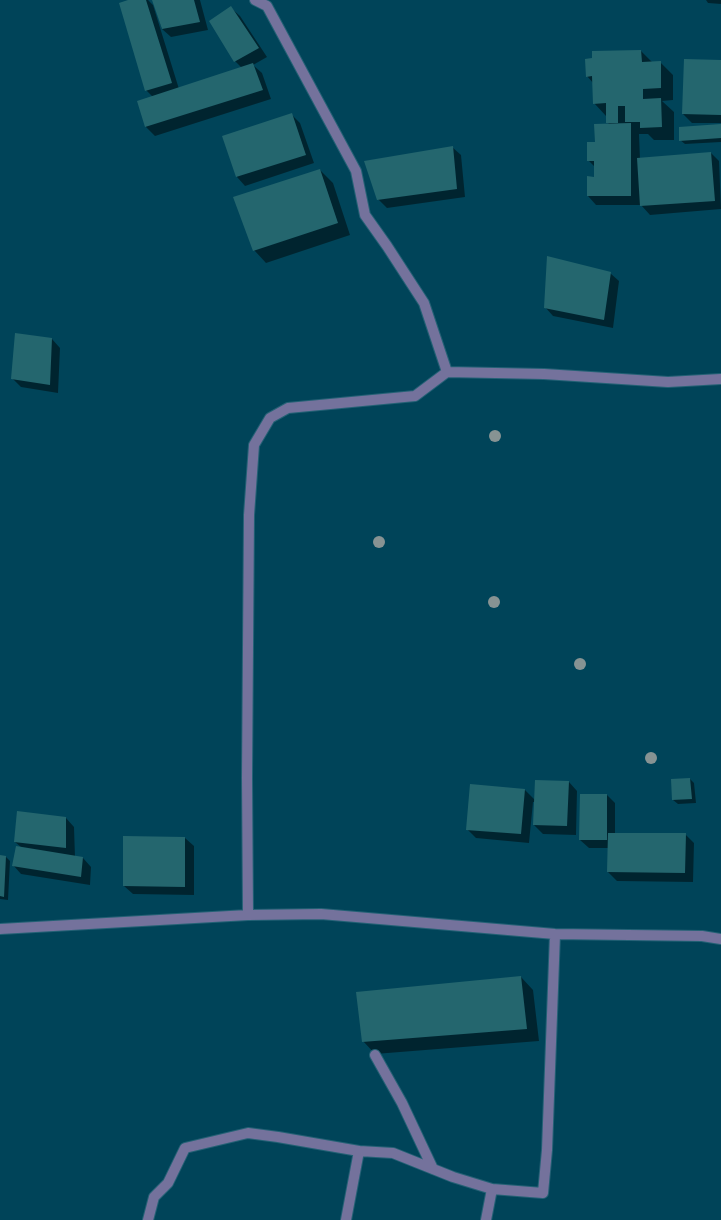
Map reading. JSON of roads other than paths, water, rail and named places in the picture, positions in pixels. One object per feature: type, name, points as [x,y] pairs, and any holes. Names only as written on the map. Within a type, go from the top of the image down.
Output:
[{"type":"street","points":[[255,0],[267,6],[356,171],[365,215],[387,246],[424,304],[447,372]]},
{"type":"street","points":[[248,915],[247,777],[249,515],[254,445],[270,418],[288,408],[415,396],[447,372],[544,374],[668,382],[721,379]]},
{"type":"street","points":[[0,929],[248,915],[321,914],[556,934],[702,936],[721,939]]},
{"type":"street","points":[[148,1220],[154,1197],[168,1183],[185,1148],[248,1133],[359,1151],[393,1153],[433,1169],[492,1188],[543,1193],[547,1150],[556,934]]},
{"type":"street","points":[[375,1055],[402,1103],[433,1169]]},
{"type":"street","points":[[346,1220],[359,1151]]},
{"type":"street","points":[[486,1220],[492,1188]]}]
